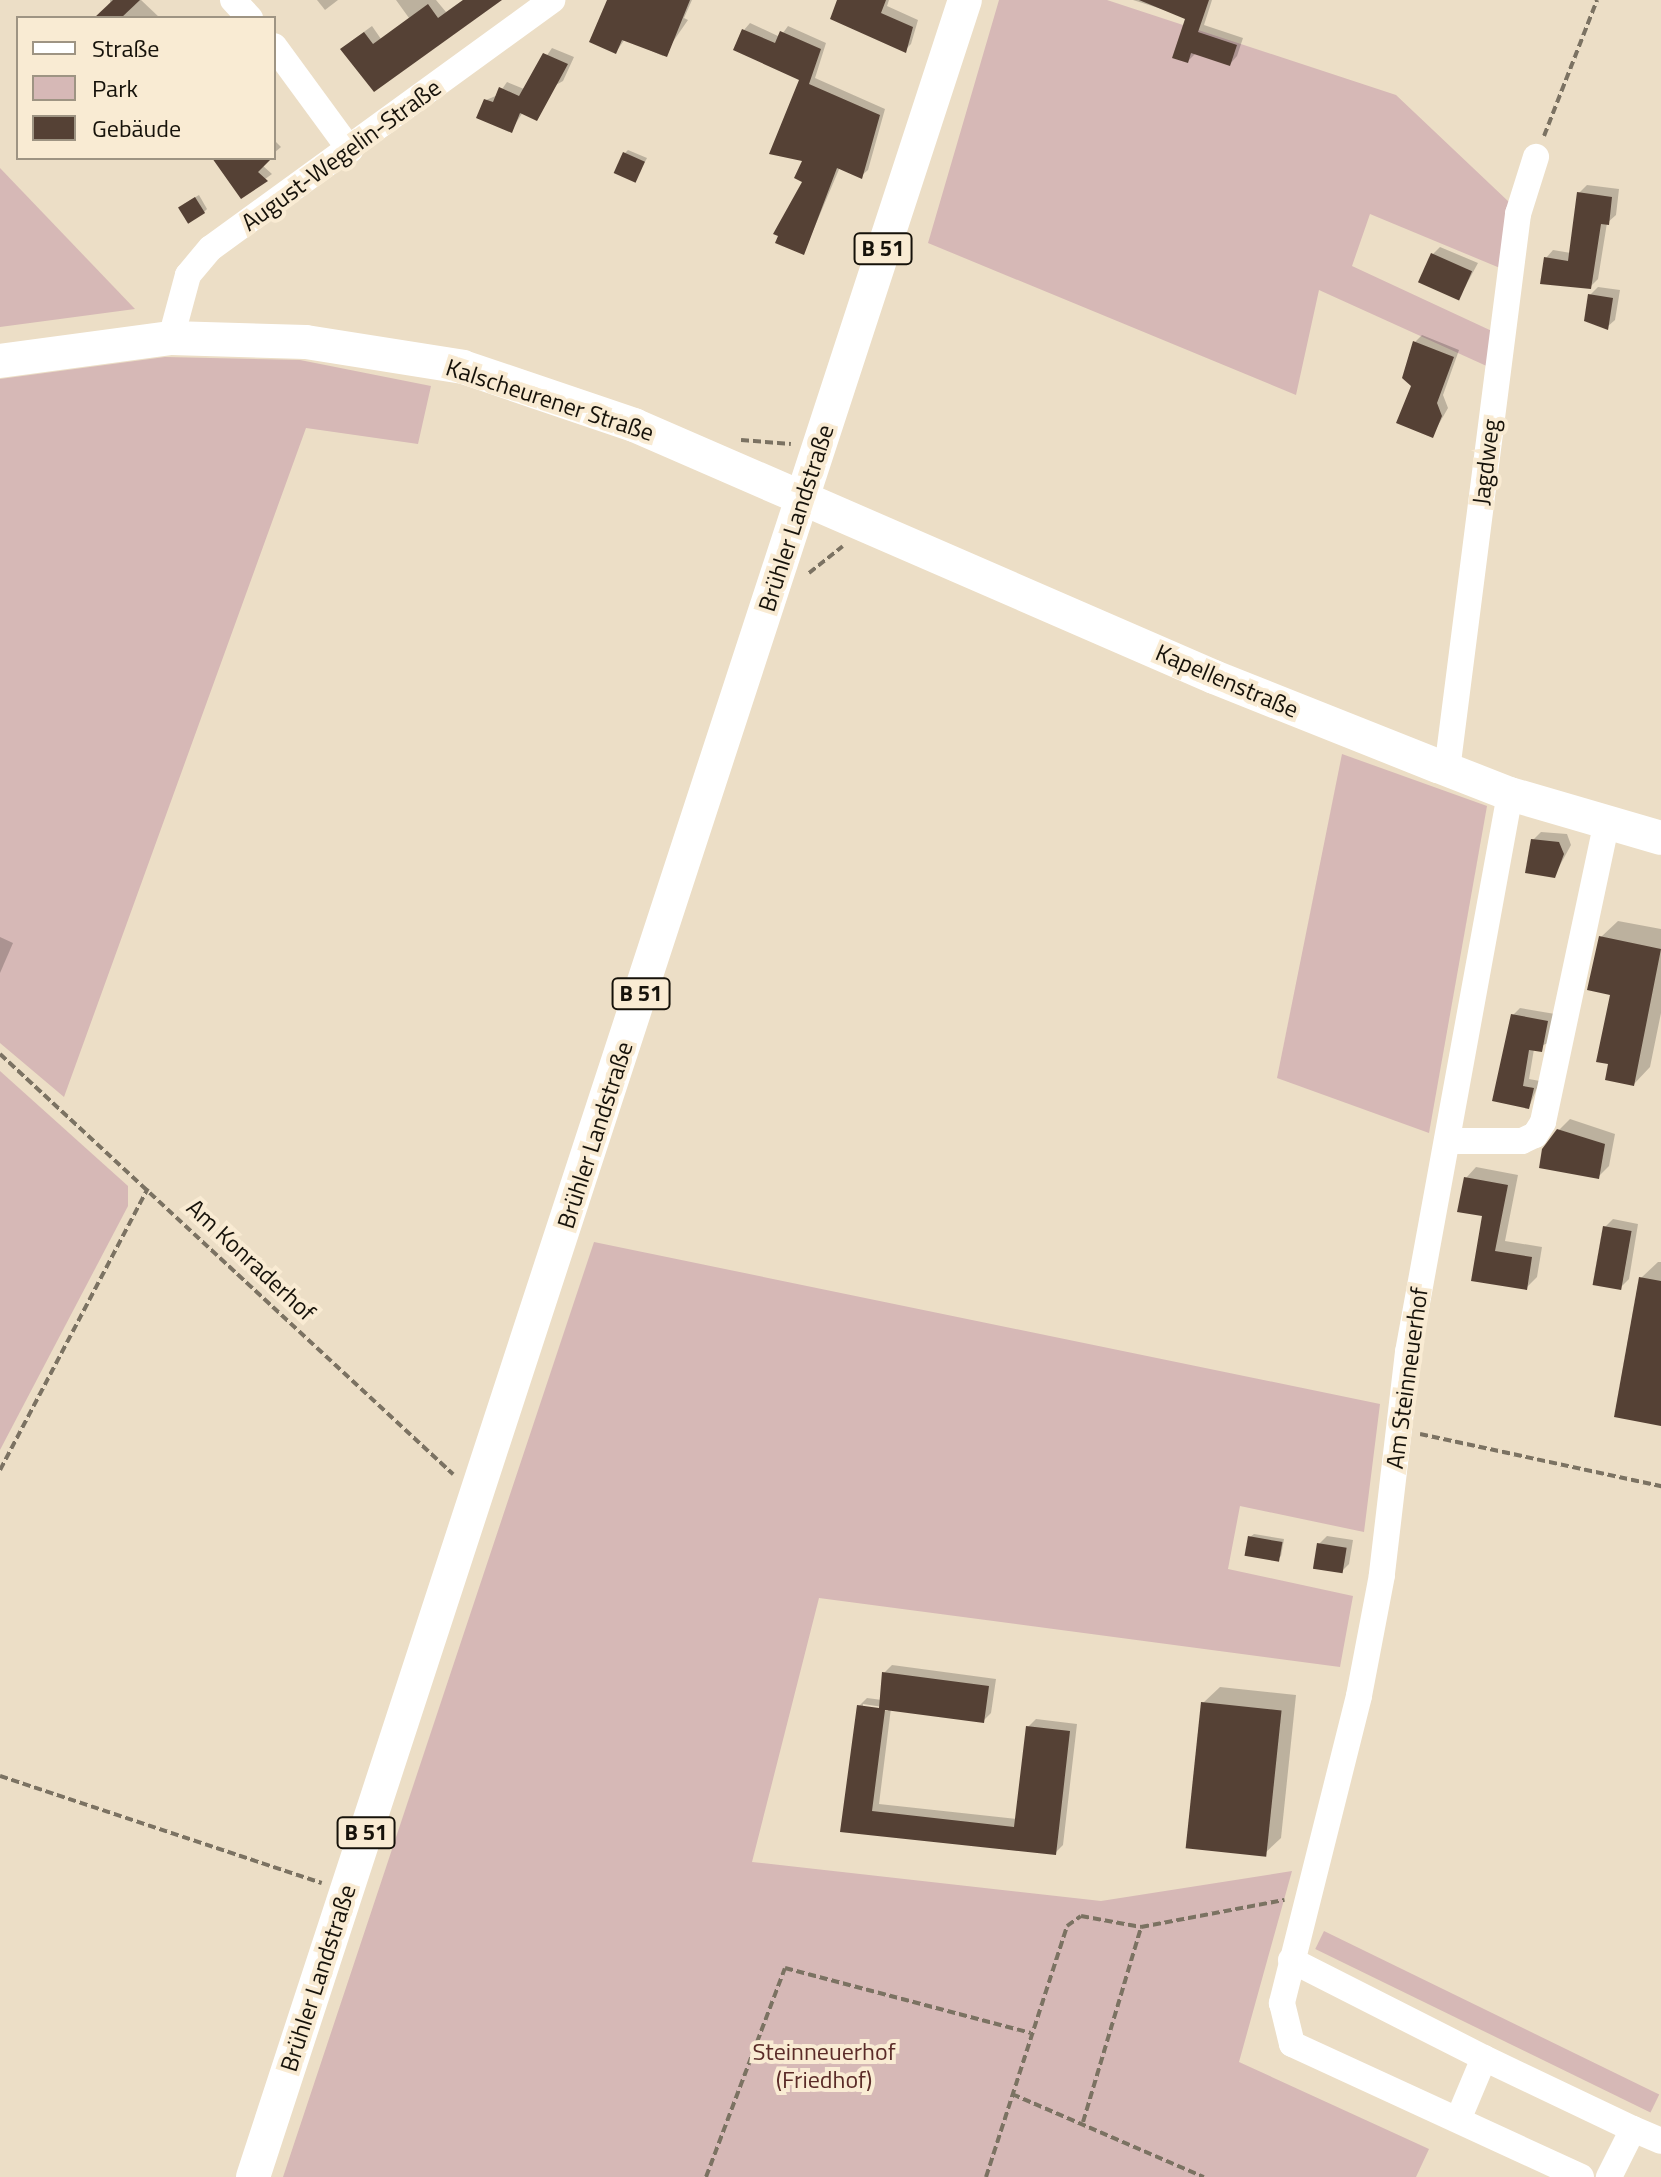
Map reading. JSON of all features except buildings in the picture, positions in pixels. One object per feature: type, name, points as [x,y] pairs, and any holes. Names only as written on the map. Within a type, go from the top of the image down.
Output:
[{"type":"main road","name":"Brühler Landstraße","points":[[253,2177],[965,0]]},
{"type":"main road","name":"Kalscheurener Straße","points":[[0,361],[171,338],[306,342],[463,367],[634,425],[802,499]]},
{"type":"main road","name":"Kapellenstraße","points":[[802,499],[1214,677],[1447,770],[1510,794],[1661,838]]},
{"type":"street","points":[[233,0],[248,16]]},
{"type":"street","name":"August-Wegelin-Straße","points":[[171,338],[188,275],[211,248],[350,150],[552,0]]},
{"type":"street","points":[[276,49],[350,150]]},
{"type":"street","name":"Jagdweg","points":[[1447,770],[1518,214],[1536,157]]},
{"type":"street","name":"Am Steinneuerhof","points":[[1458,2120],[1292,2044],[1282,2003],[1380,1590],[1398,1429],[1510,794]]},
{"type":"street","points":[[1447,1141],[1522,1141],[1535,1135],[1543,1122],[1607,822]]},
{"type":"street","points":[[1291,1960],[1484,2058],[1661,2141]]},
{"type":"street","points":[[1484,2058],[1458,2120],[1581,2177]]},
{"type":"street","points":[[1609,2177],[1633,2129]]},
{"type":"path","points":[[1536,157],[1597,0]]},
{"type":"path","name":"Am Konraderhof","points":[[0,1054],[457,1477],[480,1488]]},
{"type":"path","points":[[0,1470],[148,1188]]},
{"type":"path","points":[[1398,1429],[1661,1486]]},
{"type":"path","points":[[0,1776],[347,1892]]},
{"type":"path","points":[[986,2177],[1067,1926],[1081,1916],[1141,1927],[1310,1895]]},
{"type":"path","points":[[1083,2122],[1141,1927]]},
{"type":"path","points":[[706,2177],[785,1968],[1031,2033]]},
{"type":"path","points":[[1012,2094],[1083,2122],[1204,2177]]},
{"type":"green space","points":[[999,0],[1107,0],[1396,95],[1509,202],[1500,268],[1370,214],[1352,266],[1494,332],[1491,368],[1319,290],[1296,395],[928,243]]},
{"type":"green space","points":[[0,168],[135,309],[0,327]]},
{"type":"green space","points":[[165,357],[300,360],[431,386],[418,444],[306,428],[64,1097],[0,1043],[0,379]]},
{"type":"green space","points":[[1342,754],[1487,806],[1429,1133],[1277,1078]]},
{"type":"green space","points":[[0,1071],[128,1186],[128,1206],[0,1450]]},
{"type":"green space","name":"Steinneuerhof (Friedhof)","points":[[594,1242],[1380,1404],[1364,1532],[1240,1506],[1228,1569],[1353,1596],[1340,1667],[819,1598],[752,1862],[1101,1901],[1292,1871],[1239,2062],[1429,2149],[1416,2177],[283,2177]]},
{"type":"green space","points":[[1324,1931],[1659,2095],[1650,2112],[1315,1949]]}]
